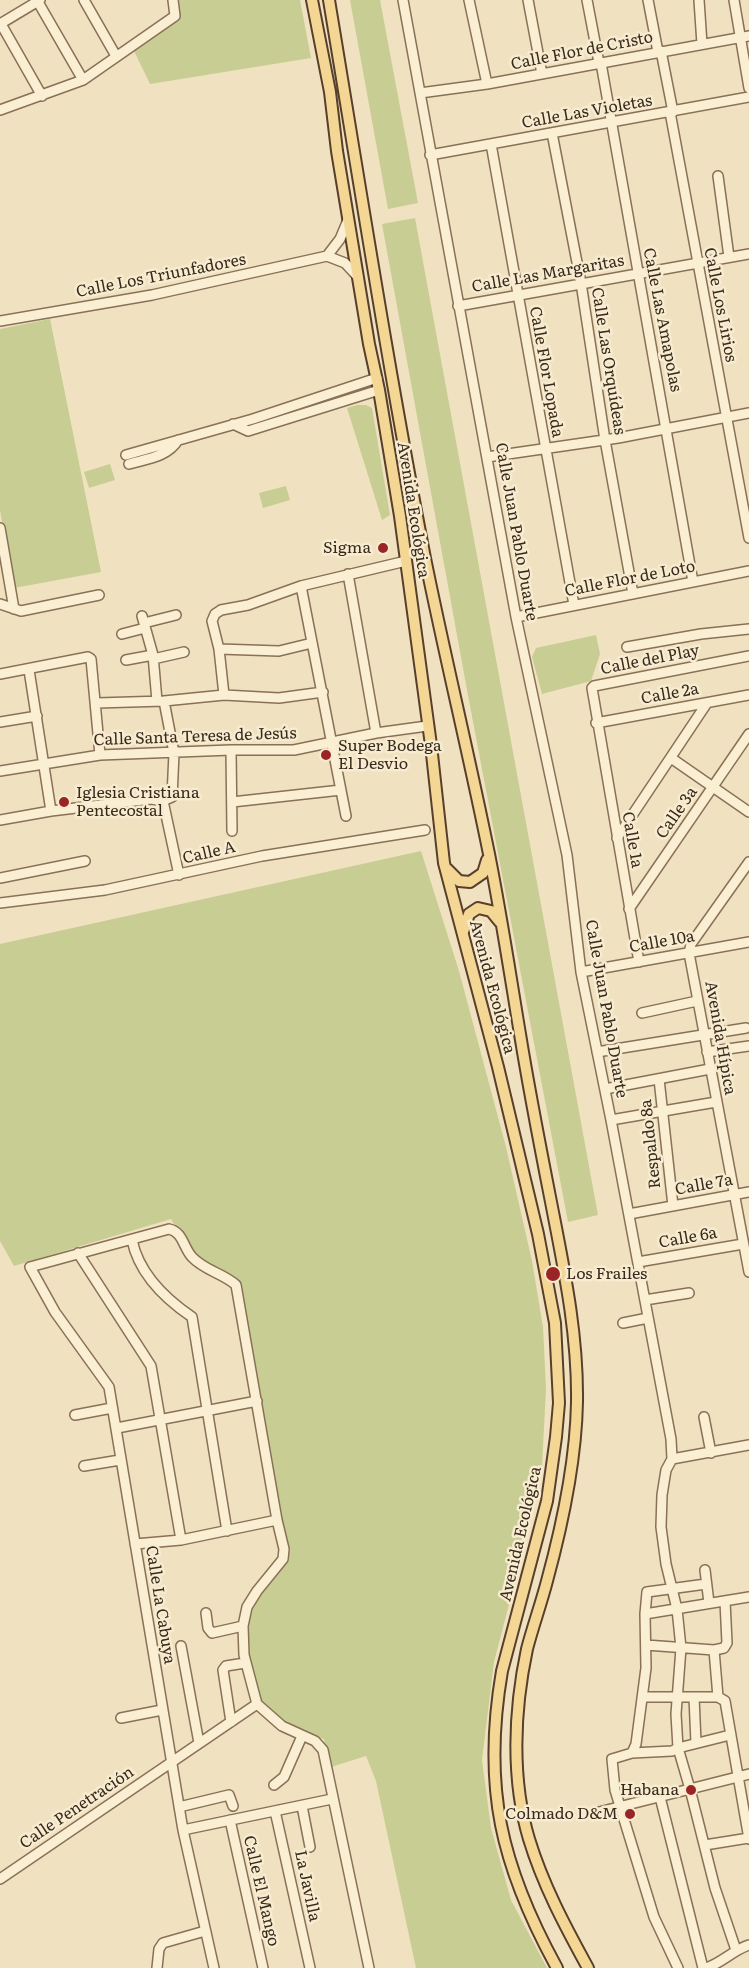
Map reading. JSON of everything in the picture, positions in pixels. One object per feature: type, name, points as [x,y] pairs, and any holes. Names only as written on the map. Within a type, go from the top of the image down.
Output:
[{"type":"main road","name":"Avenida Ecológica","points":[[312,0],[330,92],[348,219],[377,378],[406,561],[431,745],[444,863],[498,1067],[538,1234],[555,1323],[559,1404],[556,1437],[547,1501],[502,1671],[497,1699],[493,1764],[496,1800],[514,1879],[557,1968]]},
{"type":"main road","points":[[329,0],[365,219],[426,560],[503,928],[529,1088],[573,1318],[577,1361],[576,1443],[549,1575],[528,1644],[523,1671],[519,1700],[517,1766],[528,1837],[554,1904],[588,1968]]},
{"type":"main road","points":[[444,863],[454,877],[463,882],[470,882],[483,873],[488,852]]},
{"type":"main road","points":[[462,936],[471,911],[478,908],[491,911],[503,928]]},
{"type":"street","points":[[84,0],[116,56]]},
{"type":"street","points":[[0,110],[82,80],[175,16],[173,0]]},
{"type":"street","name":"Calle Juan Pablo Duarte","points":[[403,0],[516,616],[567,855],[581,972],[629,1214],[670,1439],[672,1459],[666,1470],[662,1495],[661,1527],[681,1648],[676,1724],[678,1748],[715,1888],[736,1950]]},
{"type":"street","points":[[470,0],[487,84]]},
{"type":"street","points":[[528,0],[542,74]]},
{"type":"street","name":"Calle Las Amapolas","points":[[587,0],[667,429],[693,582]]},
{"type":"street","points":[[648,0],[659,52]]},
{"type":"street","points":[[699,0],[702,44]]},
{"type":"street","points":[[734,0],[745,37],[749,88]]},
{"type":"street","points":[[42,96],[1,24],[39,1],[82,80]]},
{"type":"street","name":"Calle Flor de Cristo","points":[[420,93],[487,84],[745,37]]},
{"type":"street","name":"Calle Los Lirios","points":[[659,52],[749,538]]},
{"type":"street","name":"Calle Las Violetas","points":[[430,155],[749,97]]},
{"type":"street","name":"Calle Las Orquídeas","points":[[552,133],[581,283],[605,440],[633,594]]},
{"type":"street","name":"Calle Flor Lopada","points":[[491,144],[544,449],[574,605]]},
{"type":"street","points":[[718,176],[729,257]]},
{"type":"street","points":[[348,219],[340,239],[327,256],[345,263],[358,277]]},
{"type":"street","name":"Calle Las Margaritas","points":[[458,306],[749,254]]},
{"type":"street","name":"Calle Los Triunfadores","points":[[0,321],[152,295],[327,256]]},
{"type":"street","points":[[127,459],[160,455],[169,450],[178,440],[377,378]]},
{"type":"street","points":[[233,424],[248,431],[379,390]]},
{"type":"street","points":[[487,457],[605,440],[749,412]]},
{"type":"street","points":[[0,528],[14,609]]},
{"type":"street","points":[[224,695],[219,650],[212,621],[215,614],[221,610],[248,605],[302,586],[406,561]]},
{"type":"street","name":"Calle Flor de Loto","points":[[516,616],[749,571]]},
{"type":"street","points":[[348,574],[376,733]]},
{"type":"street","points":[[302,586],[346,816]]},
{"type":"street","points":[[0,604],[21,611],[99,595]]},
{"type":"street","points":[[122,634],[144,622],[176,615]]},
{"type":"street","points":[[0,820],[51,811],[151,799],[163,801],[172,797],[174,753],[160,701],[153,657],[144,622]]},
{"type":"street","points":[[627,647],[701,634],[749,629]]},
{"type":"street","points":[[219,650],[279,651],[312,643]]},
{"type":"street","points":[[126,660],[184,652]]},
{"type":"street","name":"Calle del Play","points":[[596,723],[592,691],[594,686],[749,656]]},
{"type":"street","points":[[0,674],[88,657],[91,660],[100,755]]},
{"type":"street","points":[[29,670],[51,811]]},
{"type":"street","points":[[96,703],[160,701],[224,695],[279,698],[323,692]]},
{"type":"street","name":"Calle 2a","points":[[596,723],[749,695]]},
{"type":"street","points":[[617,838],[707,703]]},
{"type":"street","points":[[0,722],[37,716]]},
{"type":"street","name":"Calle 1a","points":[[596,723],[639,962]]},
{"type":"street","name":"Calle Santa Teresa de Jesús","points":[[0,771],[100,755],[294,750],[376,733],[427,726]]},
{"type":"street","name":"Calle 3a","points":[[629,909],[749,734]]},
{"type":"street","points":[[231,750],[232,831]]},
{"type":"street","points":[[671,758],[749,812]]},
{"type":"street","points":[[232,802],[341,790]]},
{"type":"street","points":[[163,801],[179,875]]},
{"type":"street","name":"Calle A","points":[[0,903],[105,890],[262,856],[425,830]]},
{"type":"street","points":[[0,878],[85,861]]},
{"type":"street","points":[[689,952],[691,944],[749,862]]},
{"type":"street","name":"Calle 10a","points":[[581,972],[749,942]]},
{"type":"street","name":"Avenida Hípica","points":[[689,952],[749,1272]]},
{"type":"street","points":[[642,1013],[697,1001]]},
{"type":"street","points":[[597,1053],[746,1028]]},
{"type":"street","points":[[707,1052],[749,1046]]},
{"type":"street","points":[[605,1089],[710,1069]]},
{"type":"street","name":"Respaldo 8a","points":[[659,1079],[673,1206]]},
{"type":"street","points":[[611,1120],[716,1102]]},
{"type":"street","name":"Calle 7a","points":[[629,1214],[749,1192]]},
{"type":"street","points":[[181,1540],[151,1366],[78,1253],[169,1229],[178,1233],[190,1255],[201,1266],[231,1280],[236,1285],[277,1521],[284,1549],[283,1559],[248,1606],[243,1626],[245,1663],[257,1704],[282,1726],[321,1745],[369,1968]]},
{"type":"street","points":[[132,1240],[135,1255],[161,1293],[192,1317],[226,1531]]},
{"type":"street","name":"Calle 6a","points":[[638,1262],[743,1244]]},
{"type":"street","name":"Calle La Cabuya","points":[[78,1253],[30,1267],[55,1312],[109,1387],[183,1830],[214,1968]]},
{"type":"street","points":[[645,1300],[689,1293]]},
{"type":"street","points":[[624,1323],[648,1318]]},
{"type":"street","points":[[117,1428],[257,1401]]},
{"type":"street","points":[[75,1415],[112,1408]]},
{"type":"street","points":[[704,1417],[711,1453]]},
{"type":"street","points":[[672,1459],[749,1445]]},
{"type":"street","points":[[84,1466],[120,1460]]},
{"type":"street","points":[[135,1544],[181,1540],[277,1521]]},
{"type":"street","points":[[705,1570],[709,1603]]},
{"type":"street","points":[[632,1754],[636,1744],[643,1696],[647,1592],[706,1584]]},
{"type":"street","points":[[645,1614],[749,1597]]},
{"type":"street","points":[[646,1646],[714,1650],[724,1648],[727,1643],[725,1601]]},
{"type":"street","points":[[206,1613],[208,1628],[212,1632],[243,1626]]},
{"type":"street","points":[[181,1646],[199,1743]]},
{"type":"street","points":[[705,1845],[749,1838],[714,1650]]},
{"type":"street","points":[[231,1722],[223,1670],[226,1666],[245,1663]]},
{"type":"street","points":[[643,1696],[722,1699]]},
{"type":"street","points":[[694,1697],[696,1743]]},
{"type":"street","name":"Calle Penetración","points":[[0,1879],[257,1704]]},
{"type":"street","points":[[121,1718],[162,1710]]},
{"type":"street","points":[[678,1968],[654,1917],[614,1783],[613,1758],[672,1751],[730,1735]]},
{"type":"street","points":[[274,1785],[284,1777],[302,1736]]},
{"type":"street","points":[[595,1813],[749,1774]]},
{"type":"street","points":[[179,1807],[229,1795],[233,1806]]},
{"type":"street","points":[[660,1797],[704,1968],[720,1963],[736,1950],[748,1947]]},
{"type":"street","points":[[183,1830],[332,1799]]},
{"type":"street","points":[[302,1806],[310,1847]]},
{"type":"street","name":"La Javilla","points":[[276,1811],[309,1968]]},
{"type":"street","name":"Calle El Mango","points":[[230,1820],[263,1968]]},
{"type":"street","points":[[158,1968],[159,1949],[163,1943],[205,1931]]},
{"type":"street","points":[[728,1957],[732,1968]]},
{"type":"green space","points":[[176,0],[300,0],[311,58],[150,84],[133,49],[174,20]]},
{"type":"green space","points":[[350,0],[380,0],[418,203],[388,209]]},
{"type":"green space","points":[[415,218],[598,1215],[568,1222],[467,690],[382,224]]},
{"type":"green space","points":[[50,319],[101,572],[14,588],[0,510],[0,329]]},
{"type":"green space","points":[[357,405],[372,408],[390,515],[382,520],[347,408]]},
{"type":"green space","points":[[110,464],[115,480],[89,488],[84,472]]},
{"type":"green space","points":[[286,486],[290,500],[263,508],[259,493]]},
{"type":"green space","points":[[596,635],[600,654],[591,681],[542,694],[532,657],[536,648]]},
{"type":"green space","points":[[421,851],[459,971],[506,1147],[532,1261],[543,1327],[546,1389],[542,1466],[529,1528],[494,1662],[482,1760],[491,1828],[511,1900],[547,1968],[416,1968],[376,1781],[366,1756],[328,1768],[324,1739],[299,1732],[277,1718],[258,1699],[249,1667],[247,1639],[250,1607],[285,1560],[239,1283],[202,1265],[188,1249],[171,1219],[14,1266],[0,1241],[0,944]]},
{"type":"place","name":"Sigma","points":[[383,548]]},
{"type":"place","name":"Super Bodega El Desvio","points":[[326,755]]},
{"type":"place","name":"Iglesia Cristiana Pentecostal","points":[[64,802]]},
{"type":"place","name":"Los Frailes","points":[[553,1274]]},
{"type":"place","name":"Habana","points":[[691,1790]]},
{"type":"place","name":"Colmado D&M","points":[[630,1814]]}]
